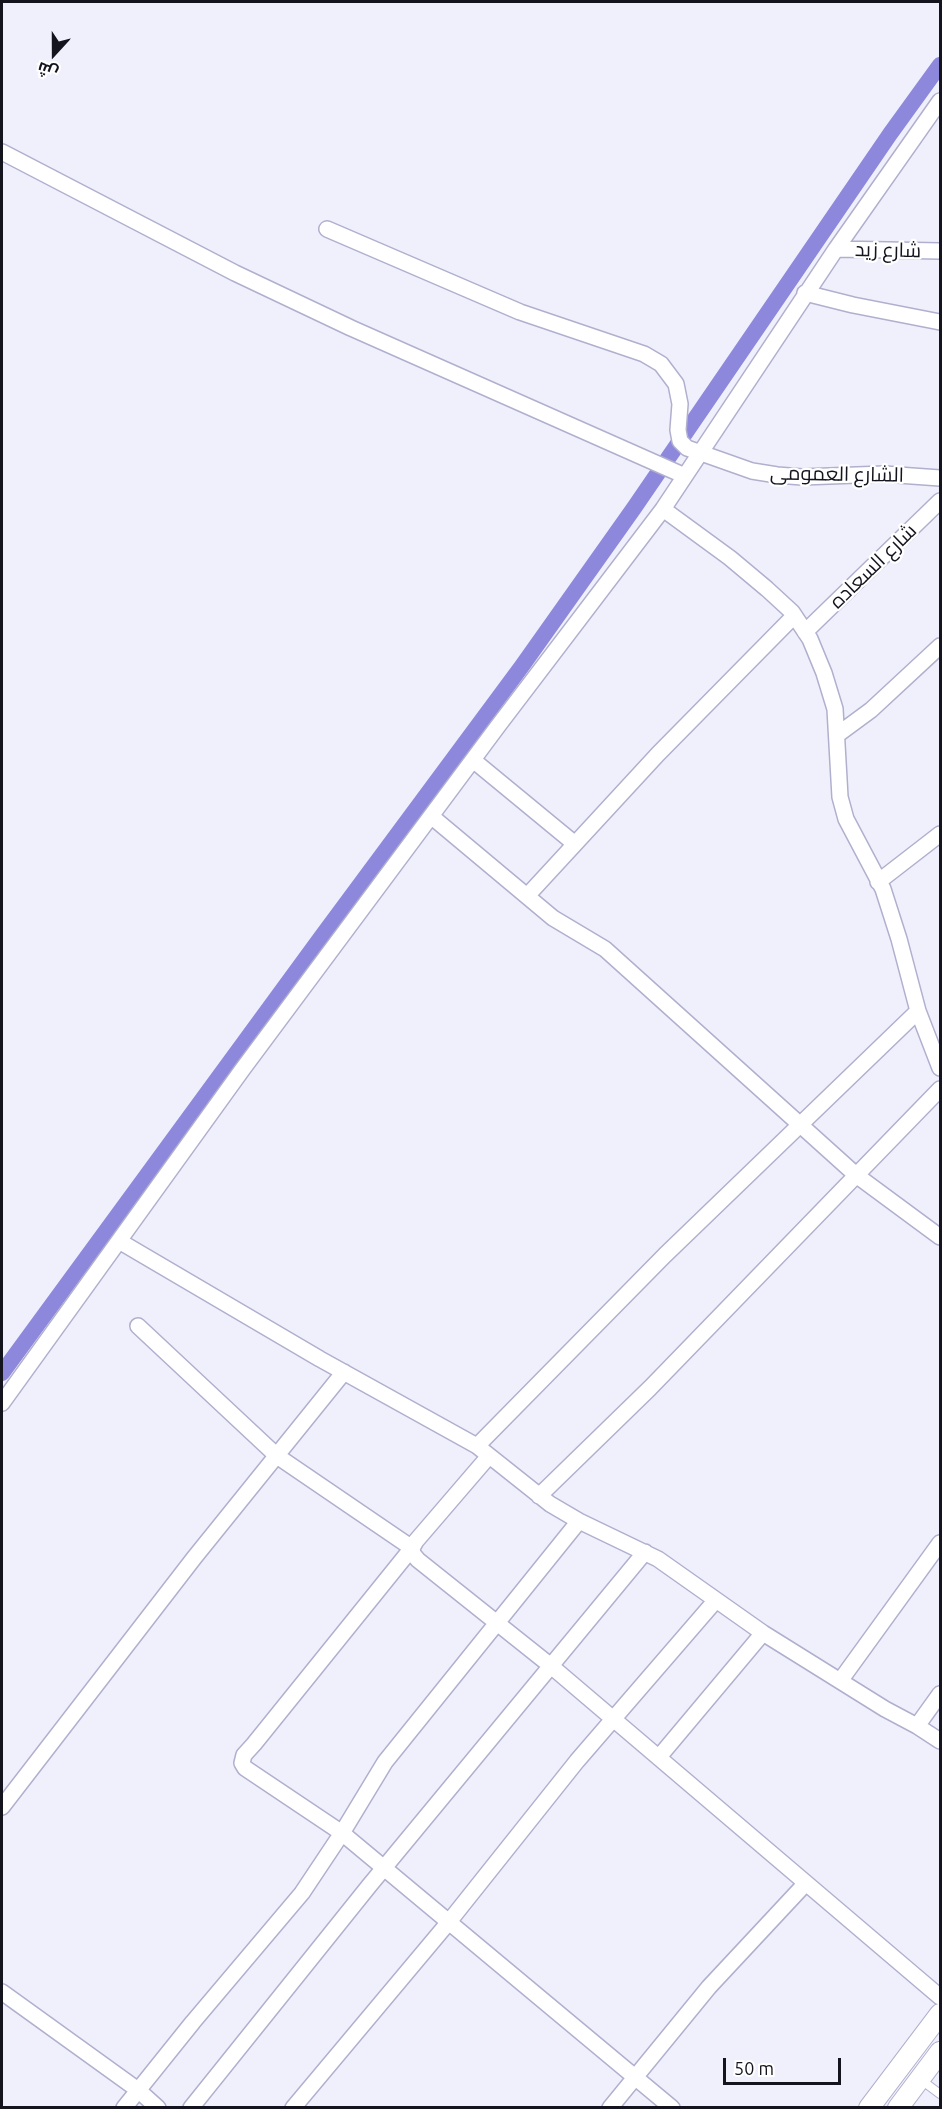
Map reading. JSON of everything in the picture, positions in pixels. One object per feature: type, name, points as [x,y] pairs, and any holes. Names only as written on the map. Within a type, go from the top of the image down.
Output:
[{"type":"street","points":[[2,1403],[242,1070],[663,509],[806,293],[940,101]]},
{"type":"street","points":[[2,152],[236,273],[351,328],[685,476]]},
{"type":"street","points":[[327,229],[520,312],[645,354],[661,364],[676,384],[679,395],[678,430],[681,441],[687,448],[700,452]]},
{"type":"street","name":"شارع زيد","points":[[836,249],[940,252]]},
{"type":"street","points":[[806,293],[940,322]]},
{"type":"street","name":"الشارع العمومى","points":[[700,452],[752,471],[777,475],[802,477],[884,474],[940,478]]},
{"type":"street","name":"شارع السعاده","points":[[805,632],[940,501]]},
{"type":"street","points":[[663,509],[730,558],[767,589],[794,616],[805,632],[820,664],[835,709],[840,797],[846,819],[878,882],[899,939],[918,1011],[940,1068]]},
{"type":"street","points":[[527,896],[658,754],[794,616]]},
{"type":"street","points":[[837,735],[871,710],[940,646]]},
{"type":"street","points":[[473,760],[575,844]]},
{"type":"street","points":[[431,816],[568,928],[604,949],[856,1175],[940,1237]]},
{"type":"street","points":[[878,882],[940,834]]},
{"type":"street","points":[[672,2108],[342,1833],[245,1768],[242,1763],[244,1755],[412,1548],[483,1451],[665,1255],[918,1011]]},
{"type":"street","points":[[539,1496],[650,1388],[940,1089]]},
{"type":"street","points":[[118,1241],[483,1451],[539,1496],[579,1521],[658,1559],[763,1633],[940,1741]]},
{"type":"street","points":[[138,1326],[277,1456],[412,1548],[418,1560],[495,1624],[551,1666],[940,1997]]},
{"type":"street","points":[[2,1808],[194,1558],[344,1372]]},
{"type":"street","points":[[124,2108],[302,1893],[385,1762],[579,1521]]},
{"type":"street","points":[[840,1681],[940,1543]]},
{"type":"street","points":[[190,2108],[645,1552]]},
{"type":"street","points":[[293,2108],[448,1923],[577,1761],[716,1600]]},
{"type":"street","points":[[659,1757],[763,1633]]},
{"type":"street","points":[[917,1726],[940,1694]]},
{"type":"street","points":[[610,2108],[709,1987],[806,1883]]},
{"type":"street","points":[[2,1992],[138,2090],[158,2108]]},
{"type":"street","points":[[869,2108],[932,2041],[940,2014]]},
{"type":"street","points":[[898,2108],[940,2052]]},
{"type":"lane","points":[[920,2079],[940,2094]]},
{"type":"waterway","points":[[2,1373],[522,666],[940,65]]}]
